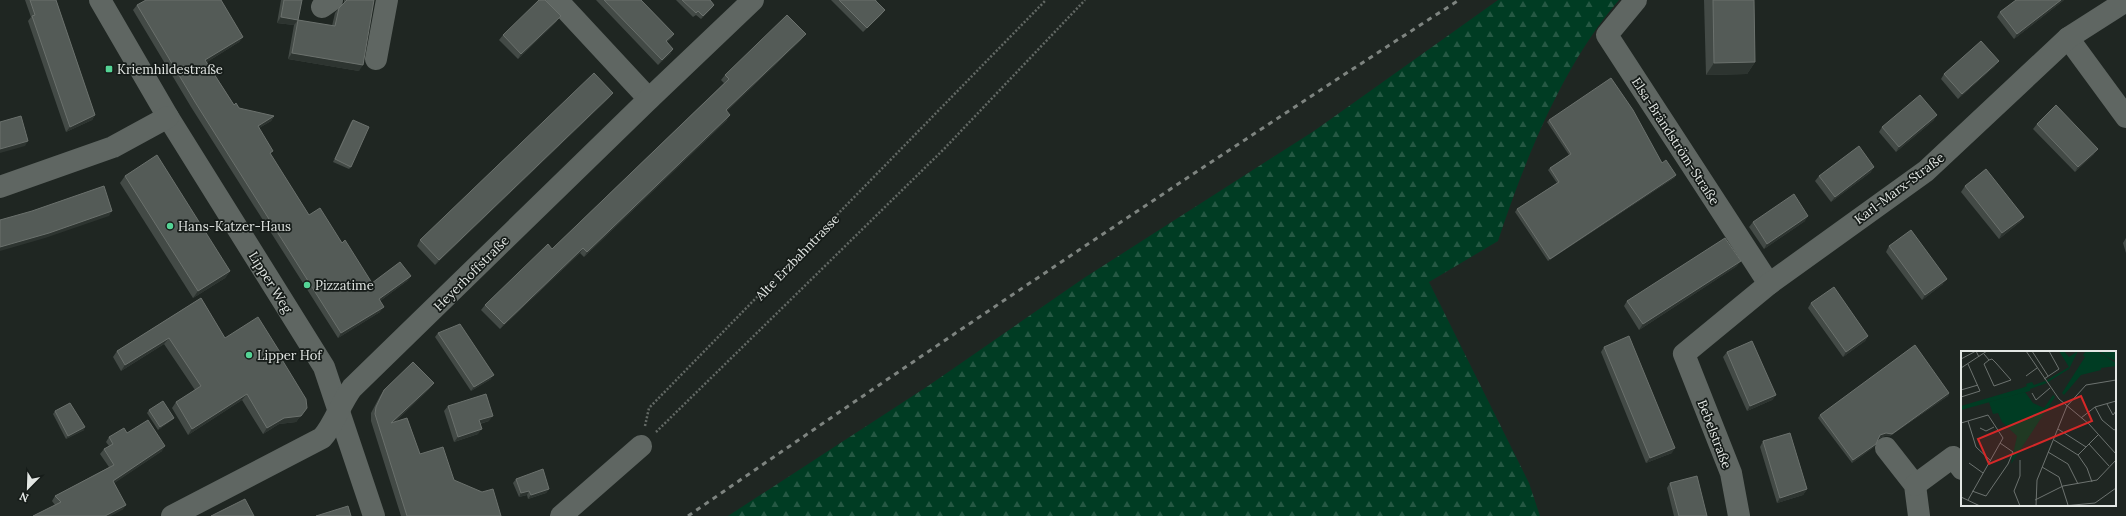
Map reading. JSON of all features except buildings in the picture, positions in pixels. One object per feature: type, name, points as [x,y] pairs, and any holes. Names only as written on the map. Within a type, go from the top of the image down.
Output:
[{"type":"street","name":"Lipper Weg","points":[[100,0],[168,117],[324,367],[374,516]]},
{"type":"street","points":[[376,59],[387,0]]},
{"type":"street","points":[[557,0],[648,99]]},
{"type":"street","name":"Heyerhoffstraße","points":[[172,516],[322,438],[328,431],[338,409],[352,388],[648,99],[753,0]]},
{"type":"street","name":"Elsa-Brändström-Straße","points":[[1636,0],[1607,35],[1769,284]]},
{"type":"street","name":"Karl-Marx-Straße","points":[[1684,354],[1769,284],[1926,170],[2068,38],[2126,1]]},
{"type":"street","points":[[2068,38],[2126,117]]},
{"type":"street","points":[[0,187],[113,147],[168,117]]},
{"type":"street","name":"Bebelstraße","points":[[1684,354],[1731,473],[1739,516]]},
{"type":"street","points":[[561,516],[641,446]]},
{"type":"street","points":[[1886,448],[1915,485],[1919,516]]},
{"type":"street","points":[[1915,485],[1953,457],[1961,468]]},
{"type":"path","name":"Alte Erzbahntrasse","points":[[641,446],[649,408],[1046,0]]},
{"type":"path","points":[[641,446],[691,399],[944,149],[1085,0]]},
{"type":"green space","points":[[1498,0],[1619,0],[1580,54],[1547,115],[1520,178],[1498,241],[1429,282],[1529,483],[1540,516],[728,516],[928,386],[1084,278],[1314,131]]},
{"type":"railway","points":[[688,516],[1072,255],[1459,0]]},
{"type":"place","name":"Kriemhildestraße","points":[[109,69]]},
{"type":"place","name":"Hans-Katzer-Haus","points":[[170,226]]},
{"type":"place","name":"Pizzatime","points":[[307,285]]},
{"type":"place","name":"Lipper Hof","points":[[249,355]]}]
